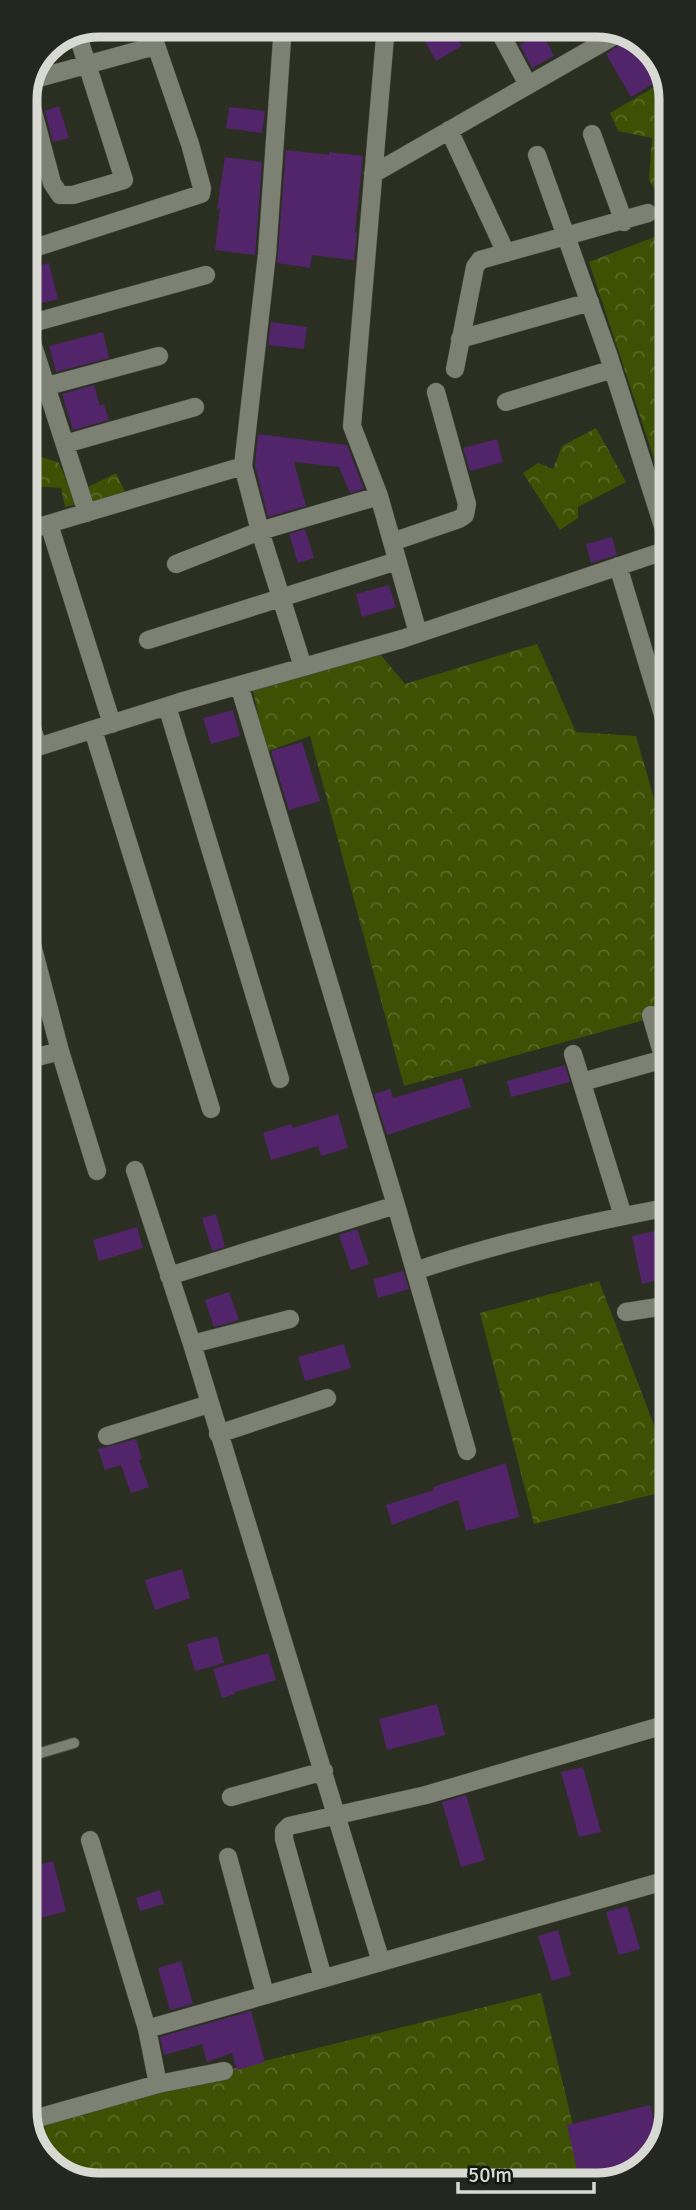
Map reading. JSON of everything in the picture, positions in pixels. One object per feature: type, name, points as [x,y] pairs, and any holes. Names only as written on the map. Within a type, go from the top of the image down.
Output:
[{"type":"street","points":[[37,247],[201,194],[202,188],[190,144],[153,37]]},
{"type":"street","points":[[283,37],[267,254],[243,466],[260,531],[303,667]]},
{"type":"street","points":[[385,37],[352,426],[379,496],[418,634]]},
{"type":"street","points":[[502,37],[528,85]]},
{"type":"street","points":[[373,174],[610,38]]},
{"type":"street","points":[[37,127],[52,183],[60,195],[73,195],[124,180],[79,40]]},
{"type":"street","points":[[40,77],[155,46]]},
{"type":"street","points":[[449,130],[506,253]]},
{"type":"street","points":[[592,134],[624,222]]},
{"type":"street","points":[[537,155],[613,369],[659,513]]},
{"type":"street","points":[[454,369],[475,267],[480,260],[649,213]]},
{"type":"street","points":[[37,321],[206,275]]},
{"type":"street","points":[[460,339],[590,302]]},
{"type":"street","points":[[37,390],[159,356]]},
{"type":"street","points":[[37,361],[87,513]]},
{"type":"street","points":[[506,402],[613,369]]},
{"type":"street","points":[[392,542],[465,515],[467,504],[436,393]]},
{"type":"street","points":[[65,444],[195,407]]},
{"type":"street","points":[[37,528],[243,466]]},
{"type":"street","points":[[176,564],[260,531],[379,496]]},
{"type":"street","points":[[49,524],[112,724]]},
{"type":"street","points":[[37,747],[167,706],[418,634],[659,552]]},
{"type":"street","points":[[149,640],[397,561]]},
{"type":"street","points":[[618,566],[659,702]]},
{"type":"street","points":[[239,685],[396,1205],[467,1451]]},
{"type":"street","points":[[167,706],[280,1079]]},
{"type":"street","points":[[93,730],[211,1109]]},
{"type":"street","points":[[37,964],[60,1051],[97,1171]]},
{"type":"street","points":[[651,1015],[659,1042]]},
{"type":"street","points":[[37,1057],[60,1051]]},
{"type":"street","points":[[573,1054],[623,1216]]},
{"type":"street","points":[[582,1082],[659,1060]]},
{"type":"street","points":[[135,1170],[191,1343],[381,1962]]},
{"type":"street","points":[[169,1276],[396,1205]]},
{"type":"street","points":[[415,1271],[456,1257],[659,1209]]},
{"type":"street","points":[[626,1312],[659,1307]]},
{"type":"street","points":[[191,1343],[290,1319]]},
{"type":"street","points":[[218,1434],[327,1398]]},
{"type":"street","points":[[107,1436],[209,1404]]},
{"type":"street","points":[[323,1978],[284,1839],[284,1830],[298,1823],[426,1795],[659,1727]]},
{"type":"street","points":[[231,1797],[324,1772]]},
{"type":"street","points":[[90,1840],[147,2029],[158,2084]]},
{"type":"street","points":[[228,1857],[265,1994]]},
{"type":"street","points":[[147,2029],[659,1882]]},
{"type":"street","points":[[37,2118],[158,2084],[224,2071]]},
{"type":"lane","points":[[37,1754],[74,1743]]},
{"type":"green space","points":[[658,85],[659,198],[649,179],[652,138],[618,131],[610,113]]},
{"type":"green space","points":[[659,232],[659,474],[589,262],[657,236]]},
{"type":"green space","points":[[596,428],[626,482],[578,507],[578,518],[560,530],[523,473],[538,463],[553,469],[562,446]]},
{"type":"green space","points":[[41,457],[58,462],[74,494],[116,473],[132,506],[86,502],[65,507],[61,488],[37,486],[37,470]]},
{"type":"green space","points":[[537,644],[576,732],[636,736],[659,816],[659,1016],[404,1086],[310,736],[266,752],[251,681],[374,647],[405,684]]},
{"type":"green space","points":[[599,1281],[659,1433],[659,1493],[534,1524],[480,1313]]},
{"type":"green space","points":[[541,1993],[585,2173],[95,2173],[68,2165],[52,2152],[43,2139],[38,2124],[159,2087]]},
{"type":"building","points":[[423,37],[457,37],[462,46],[436,61]]},
{"type":"building","points":[[535,37],[544,37],[554,56],[532,68],[520,45]]},
{"type":"building","points":[[623,42],[644,58],[657,82],[631,97],[606,54]]},
{"type":"building","points":[[59,106],[69,138],[53,142],[45,111]]},
{"type":"building","points":[[229,107],[265,111],[262,133],[226,128]]},
{"type":"building","points":[[286,150],[363,156],[354,260],[312,255],[310,268],[277,263]]},
{"type":"building","points":[[225,157],[262,162],[255,255],[215,250],[220,208],[217,209]]},
{"type":"building","points":[[49,263],[58,299],[37,304],[37,266]]},
{"type":"building","points":[[271,322],[307,327],[304,349],[268,345]]},
{"type":"building","points":[[103,332],[109,358],[56,372],[49,346]]},
{"type":"building","points":[[94,385],[100,406],[104,404],[109,420],[73,430],[62,394]]},
{"type":"building","points":[[258,434],[347,445],[364,489],[350,493],[339,467],[294,462],[306,506],[268,517],[255,465]]},
{"type":"building","points":[[497,439],[503,462],[470,471],[463,448]]},
{"type":"building","points":[[305,529],[314,558],[298,563],[289,534]]},
{"type":"building","points":[[612,537],[617,555],[591,563],[586,544]]},
{"type":"building","points":[[389,585],[396,607],[362,617],[356,594]]},
{"type":"building","points":[[233,710],[240,736],[211,744],[203,718]]},
{"type":"building","points":[[302,742],[320,801],[289,810],[271,751]]},
{"type":"building","points":[[565,1065],[570,1082],[511,1097],[507,1081]]},
{"type":"building","points":[[462,1078],[471,1107],[387,1135],[374,1094],[390,1089],[393,1098]]},
{"type":"building","points":[[338,1114],[348,1148],[321,1156],[318,1146],[271,1160],[263,1133],[291,1124],[293,1128]]},
{"type":"building","points":[[216,1214],[225,1247],[212,1251],[202,1218]]},
{"type":"building","points":[[137,1227],[143,1248],[99,1261],[93,1240]]},
{"type":"building","points":[[357,1229],[369,1264],[351,1270],[339,1235]]},
{"type":"building","points":[[655,1231],[659,1251],[659,1280],[642,1284],[632,1236]]},
{"type":"building","points":[[403,1271],[409,1289],[378,1298],[373,1279]]},
{"type":"building","points":[[229,1292],[239,1320],[214,1327],[205,1300]]},
{"type":"building","points":[[344,1344],[351,1368],[305,1381],[298,1357]]},
{"type":"building","points":[[136,1439],[142,1459],[139,1460],[149,1487],[131,1493],[121,1465],[105,1470],[98,1449]]},
{"type":"building","points":[[506,1463],[519,1517],[466,1531],[458,1500],[392,1525],[386,1505]]},
{"type":"building","points":[[182,1569],[190,1598],[155,1610],[145,1580]]},
{"type":"building","points":[[217,1636],[224,1663],[195,1671],[187,1644]]},
{"type":"building","points":[[268,1653],[276,1680],[222,1698],[213,1669]]},
{"type":"building","points":[[437,1704],[445,1735],[387,1750],[379,1719]]},
{"type":"building","points":[[583,1767],[601,1832],[579,1837],[561,1772]]},
{"type":"building","points":[[466,1795],[485,1860],[461,1867],[442,1802]]},
{"type":"building","points":[[53,1861],[66,1911],[37,1919],[37,1865]]},
{"type":"building","points":[[160,1890],[164,1904],[140,1911],[136,1898]]},
{"type":"building","points":[[627,1906],[640,1949],[619,1955],[606,1912]]},
{"type":"building","points":[[558,1930],[571,1975],[552,1981],[538,1936]]},
{"type":"building","points":[[181,1961],[193,2004],[170,2010],[158,1968]]},
{"type":"building","points":[[251,2011],[265,2062],[237,2070],[232,2053],[207,2062],[202,2044],[164,2055],[160,2037]]},
{"type":"building","points":[[650,2105],[656,2129],[641,2155],[625,2167],[605,2173],[578,2173],[567,2125]]}]
